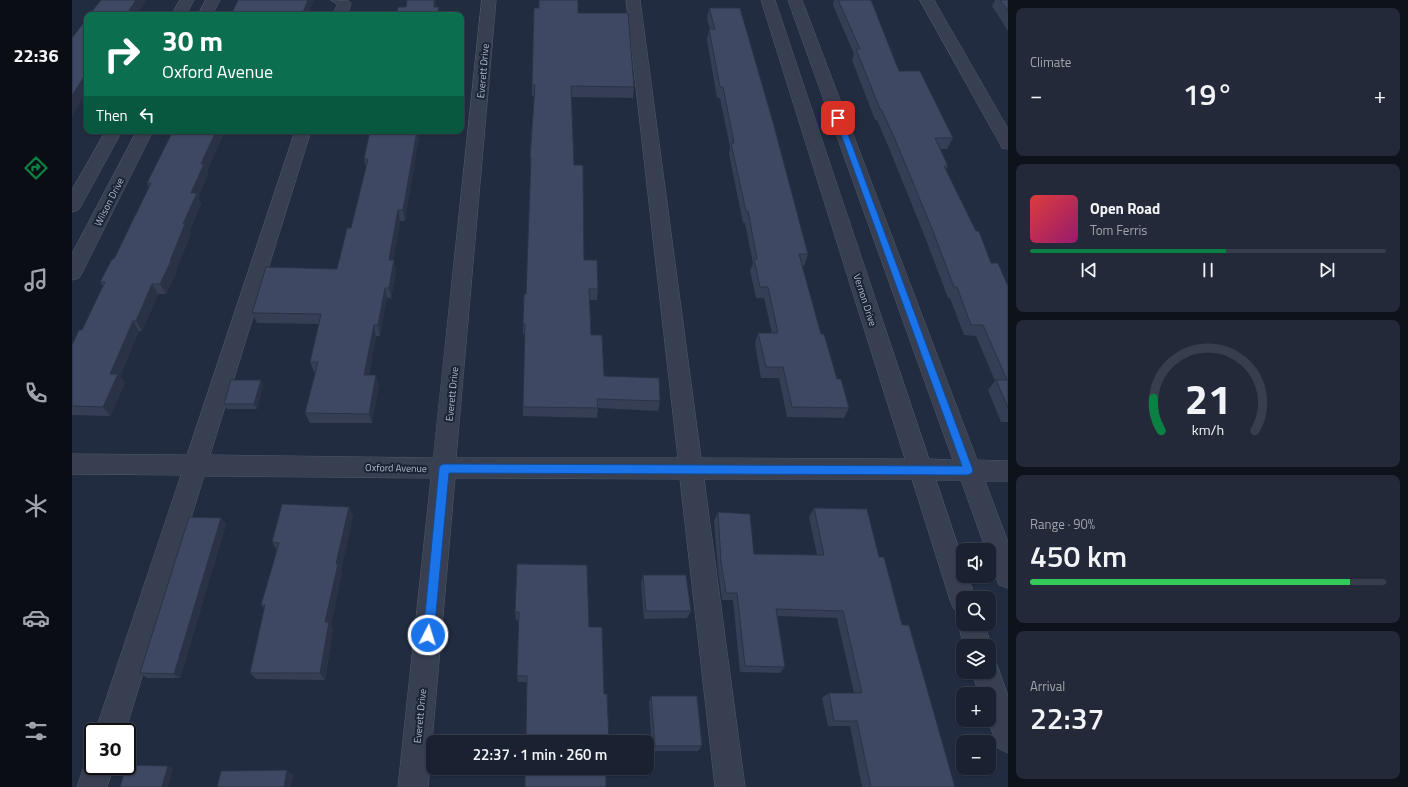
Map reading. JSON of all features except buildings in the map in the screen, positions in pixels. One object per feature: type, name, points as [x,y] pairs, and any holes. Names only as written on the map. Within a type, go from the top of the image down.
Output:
[{"type":"street","points":[[181,12],[187,0]]},
{"type":"street","points":[[207,12],[213,0]]},
{"type":"street","points":[[338,0],[344,4],[341,12]]},
{"type":"street","name":"Everett Drive","points":[[414,787],[489,0]]},
{"type":"street","points":[[633,0],[730,787]]},
{"type":"street","name":"Vernon Drive","points":[[768,0],[960,591]]},
{"type":"street","points":[[795,0],[1008,576]]},
{"type":"street","points":[[927,0],[1008,144]]},
{"type":"street","points":[[72,206],[112,134]]},
{"type":"street","name":"Wilson Drive","points":[[72,273],[144,134]]},
{"type":"street","points":[[113,723],[302,134]]},
{"type":"street","name":"Oxford Avenue","points":[[72,464],[444,468],[920,469],[1008,471]]},
{"type":"street","points":[[988,679],[1008,738]]},
{"type":"street","points":[[92,787],[96,775]]},
{"type":"route","points":[[428,635],[444,468],[968,470],[838,118]]}]
